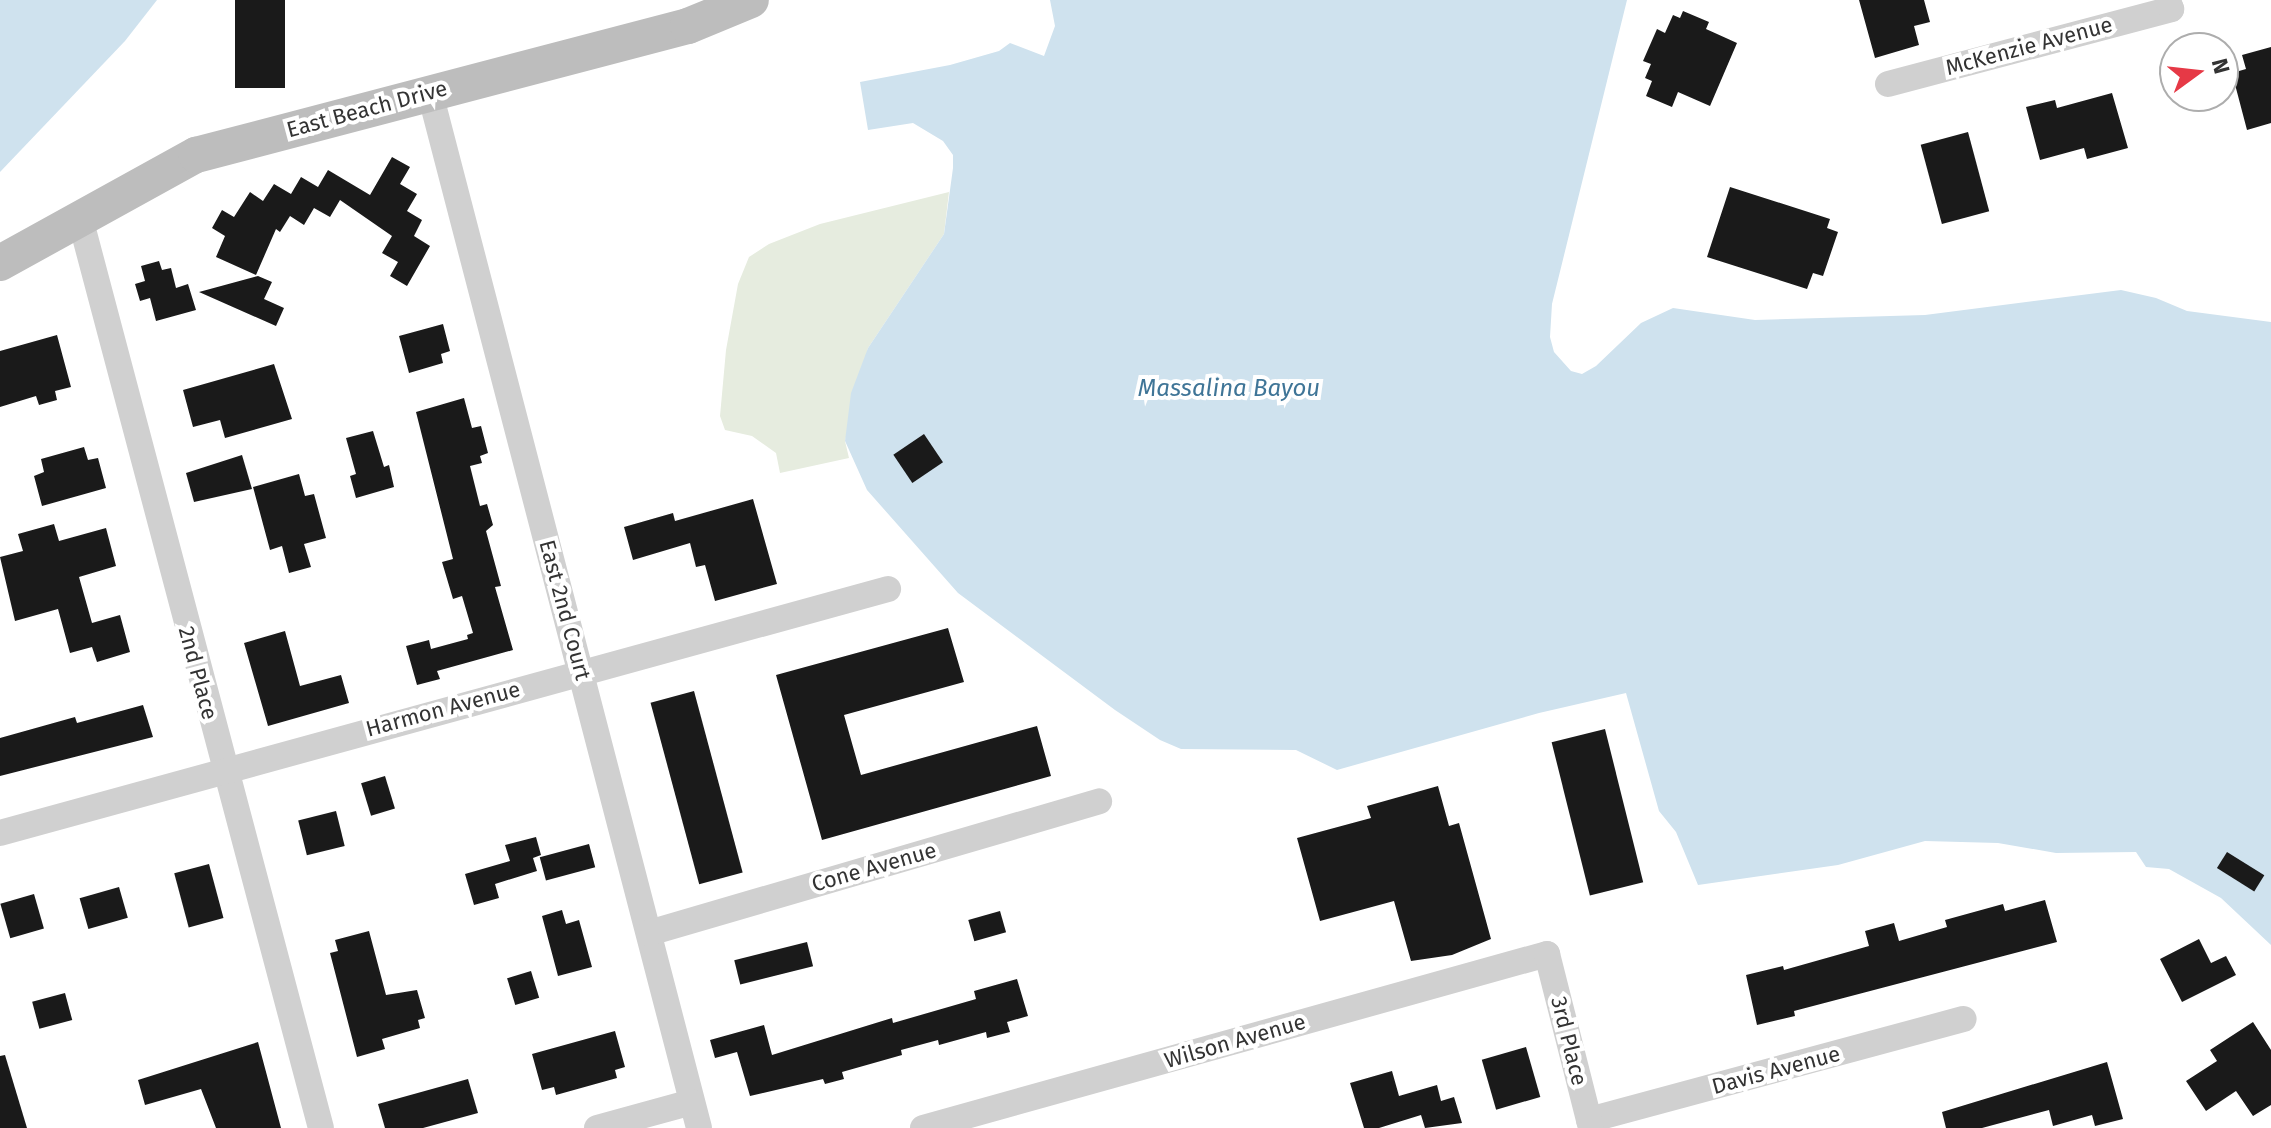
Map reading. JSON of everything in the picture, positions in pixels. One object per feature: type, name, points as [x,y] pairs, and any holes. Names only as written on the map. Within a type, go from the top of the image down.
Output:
[{"type":"street","name":"East Beach Drive","points":[[0,263],[196,155],[688,26],[751,0]]},
{"type":"street","name":"McKenzie Avenue","points":[[1888,84],[2169,5]]},
{"type":"street","name":"East 2nd Court","points":[[430,93],[699,1128]]},
{"type":"street","name":"2nd Place","points":[[80,218],[223,770],[321,1128]]},
{"type":"street","name":"Harmon Avenue","points":[[0,833],[888,589]]},
{"type":"street","name":"Cone Avenue","points":[[649,933],[1099,801]]},
{"type":"street","name":"3rd Place","points":[[1547,954],[1590,1124]]},
{"type":"street","name":"Wilson Avenue","points":[[923,1128],[1547,954]]},
{"type":"street","name":"Davis Avenue","points":[[1590,1124],[1964,1019]]},
{"type":"street","points":[[597,1128],[692,1102]]},
{"type":"shaded area","points":[[949,192],[944,234],[868,348],[845,441],[849,458],[780,473],[776,453],[752,436],[725,430],[720,416],[726,350],[738,284],[749,257],[769,244],[820,224]]},
{"type":"water","points":[[0,0],[157,0],[125,41],[0,172]]},
{"type":"water","name":"Massalina Bayou","points":[[1050,0],[1627,0],[1552,304],[1550,337],[1554,352],[1571,371],[1582,374],[1596,366],[1641,323],[1673,308],[1755,320],[1925,315],[2121,290],[2156,298],[2187,311],[2271,322],[2271,945],[2221,898],[2169,869],[2146,867],[2136,852],[2056,853],[1998,843],[1925,841],[1838,865],[1698,885],[1676,832],[1659,811],[1626,693],[1539,713],[1337,770],[1296,750],[1181,749],[1160,740],[1115,710],[958,593],[867,490],[845,441],[851,393],[868,348],[944,234],[953,168],[953,155],[943,141],[913,123],[868,130],[860,82],[950,65],[999,51],[1010,43],[1044,56],[1055,26]]},
{"type":"building","points":[[235,0],[285,0],[285,88],[235,88]]},
{"type":"building","points":[[1859,0],[1924,0],[1930,22],[1914,26],[1919,45],[1875,58]]},
{"type":"building","points":[[1683,11],[1709,22],[1706,29],[1737,43],[1710,106],[1678,92],[1672,107],[1646,96],[1652,81],[1645,78],[1651,64],[1643,61],[1657,29],[1665,33],[1673,15],[1680,18]]},
{"type":"building","points":[[2271,47],[2271,123],[2247,130],[2239,100],[2239,71],[2246,69],[2242,55]]},
{"type":"building","points":[[2112,93],[2128,148],[2087,159],[2084,148],[2040,160],[2026,107],[2055,100],[2057,108]]},
{"type":"building","points":[[1968,132],[1989,211],[1942,224],[1921,145]]},
{"type":"building","points":[[392,157],[410,167],[400,184],[417,194],[407,211],[422,220],[414,236],[430,246],[407,286],[390,276],[398,262],[382,253],[392,236],[340,200],[330,217],[314,208],[304,225],[290,216],[280,232],[276,229],[256,275],[216,257],[225,236],[212,228],[222,210],[234,217],[250,192],[263,201],[274,184],[291,194],[301,177],[318,187],[328,170],[370,195]]},
{"type":"building","points":[[1730,187],[1830,219],[1827,228],[1838,232],[1823,276],[1813,273],[1807,289],[1707,257]]},
{"type":"building","points":[[159,261],[162,270],[171,268],[176,288],[188,284],[196,310],[156,321],[150,298],[140,301],[135,284],[145,281],[141,266]]},
{"type":"building","points":[[258,276],[272,282],[264,299],[284,308],[276,326],[199,292]]},
{"type":"building","points":[[443,324],[450,351],[441,354],[443,363],[409,373],[399,336]]},
{"type":"building","points":[[57,335],[71,387],[55,391],[57,400],[39,405],[36,396],[0,407],[0,351]]},
{"type":"building","points":[[274,364],[292,419],[225,438],[220,420],[193,427],[183,390]]},
{"type":"building","points":[[464,398],[472,428],[481,426],[488,453],[480,456],[482,463],[470,466],[480,506],[487,504],[493,525],[486,531],[501,586],[495,587],[513,650],[437,671],[440,679],[417,685],[406,646],[429,640],[431,649],[468,639],[467,635],[473,633],[462,596],[453,599],[442,562],[453,559],[416,412]]},
{"type":"building","points":[[373,431],[384,467],[389,465],[394,487],[356,498],[350,476],[356,474],[346,438]]},
{"type":"building","points":[[924,434],[943,462],[912,483],[893,455]]},
{"type":"building","points":[[84,447],[88,460],[98,458],[106,488],[42,506],[34,476],[44,472],[41,459]]},
{"type":"building","points":[[242,455],[252,489],[194,502],[186,473]]},
{"type":"building","points":[[299,474],[305,496],[314,494],[326,538],[304,544],[311,567],[289,573],[282,546],[270,550],[253,487]]},
{"type":"building","points":[[753,499],[777,584],[715,601],[705,565],[696,567],[690,543],[633,560],[624,527],[673,513],[675,521]]},
{"type":"building","points":[[54,524],[59,541],[106,528],[116,566],[79,577],[92,623],[120,615],[130,652],[97,662],[92,647],[70,653],[58,609],[15,621],[0,557],[23,551],[18,534]]},
{"type":"building","points":[[948,628],[964,682],[844,715],[861,775],[1037,726],[1051,776],[822,840],[776,675]]},
{"type":"building","points":[[285,631],[300,686],[341,675],[349,703],[268,726],[244,643]]},
{"type":"building","points":[[694,691],[743,873],[699,884],[651,703]]},
{"type":"building","points":[[143,705],[153,737],[0,776],[0,738],[75,717],[77,723]]},
{"type":"building","points":[[1605,729],[1643,882],[1590,896],[1552,742]]},
{"type":"building","points":[[385,776],[395,809],[371,816],[361,783]]},
{"type":"building","points":[[1438,786],[1449,826],[1459,823],[1491,939],[1452,955],[1411,961],[1394,901],[1320,921],[1297,838],[1371,818],[1367,806]]},
{"type":"building","points":[[336,811],[345,846],[307,855],[298,820]]},
{"type":"building","points":[[536,837],[541,855],[533,858],[537,871],[495,884],[499,898],[474,905],[465,874],[510,861],[505,845]]},
{"type":"building","points":[[589,844],[595,867],[546,880],[540,857]]},
{"type":"building","points":[[2227,852],[2264,875],[2254,891],[2217,868]]},
{"type":"building","points":[[209,864],[223,918],[189,927],[174,873]]},
{"type":"building","points":[[119,887],[128,918],[88,929],[80,898]]},
{"type":"building","points":[[34,894],[44,929],[10,938],[0,904]]},
{"type":"building","points":[[2045,900],[2057,942],[1794,1011],[1795,1016],[1757,1025],[1746,975],[1783,966],[1784,970],[1869,946],[1865,931],[1894,923],[1899,941],[1947,927],[1945,920],[2003,904],[2005,911]]},
{"type":"building","points":[[562,910],[566,924],[579,920],[592,967],[558,976],[542,916]]},
{"type":"building","points":[[1000,911],[1006,932],[974,941],[968,920]]},
{"type":"building","points":[[369,931],[386,995],[417,990],[425,1018],[418,1020],[420,1028],[382,1039],[385,1049],[357,1057],[330,953],[338,951],[335,940]]},
{"type":"building","points":[[2199,939],[2211,963],[2226,956],[2236,975],[2182,1002],[2160,959]]},
{"type":"building","points":[[807,942],[813,966],[740,984],[734,960]]},
{"type":"building","points":[[531,971],[539,998],[515,1005],[507,978]]},
{"type":"building","points":[[1017,979],[1028,1016],[1007,1022],[1010,1032],[987,1038],[986,1032],[939,1045],[938,1040],[901,1050],[902,1055],[842,1072],[844,1079],[825,1084],[823,1079],[750,1096],[737,1052],[715,1058],[710,1040],[764,1025],[772,1055],[892,1018],[893,1023],[976,999],[974,991]]},
{"type":"building","points":[[65,993],[72,1020],[39,1029],[32,1002]]},
{"type":"building","points":[[2253,1022],[2271,1050],[2271,1105],[2253,1116],[2236,1091],[2206,1111],[2186,1081],[2217,1061],[2210,1050]]},
{"type":"building","points":[[615,1031],[625,1067],[615,1070],[617,1078],[556,1095],[554,1087],[542,1090],[532,1054]]},
{"type":"building","points":[[258,1042],[281,1128],[216,1128],[201,1089],[145,1105],[138,1080]]},
{"type":"building","points":[[1526,1047],[1540,1097],[1496,1110],[1482,1060]]},
{"type":"building","points":[[5,1055],[27,1128],[0,1128],[0,1056]]},
{"type":"building","points":[[2107,1062],[2123,1119],[2095,1126],[2092,1115],[2053,1126],[2049,1110],[1982,1128],[1946,1128],[1942,1112]]},
{"type":"building","points":[[1392,1071],[1399,1096],[1437,1085],[1441,1101],[1454,1097],[1462,1123],[1425,1128],[1421,1115],[1379,1128],[1364,1128],[1350,1083]]},
{"type":"building","points":[[468,1079],[478,1113],[423,1128],[385,1128],[378,1104]]}]
